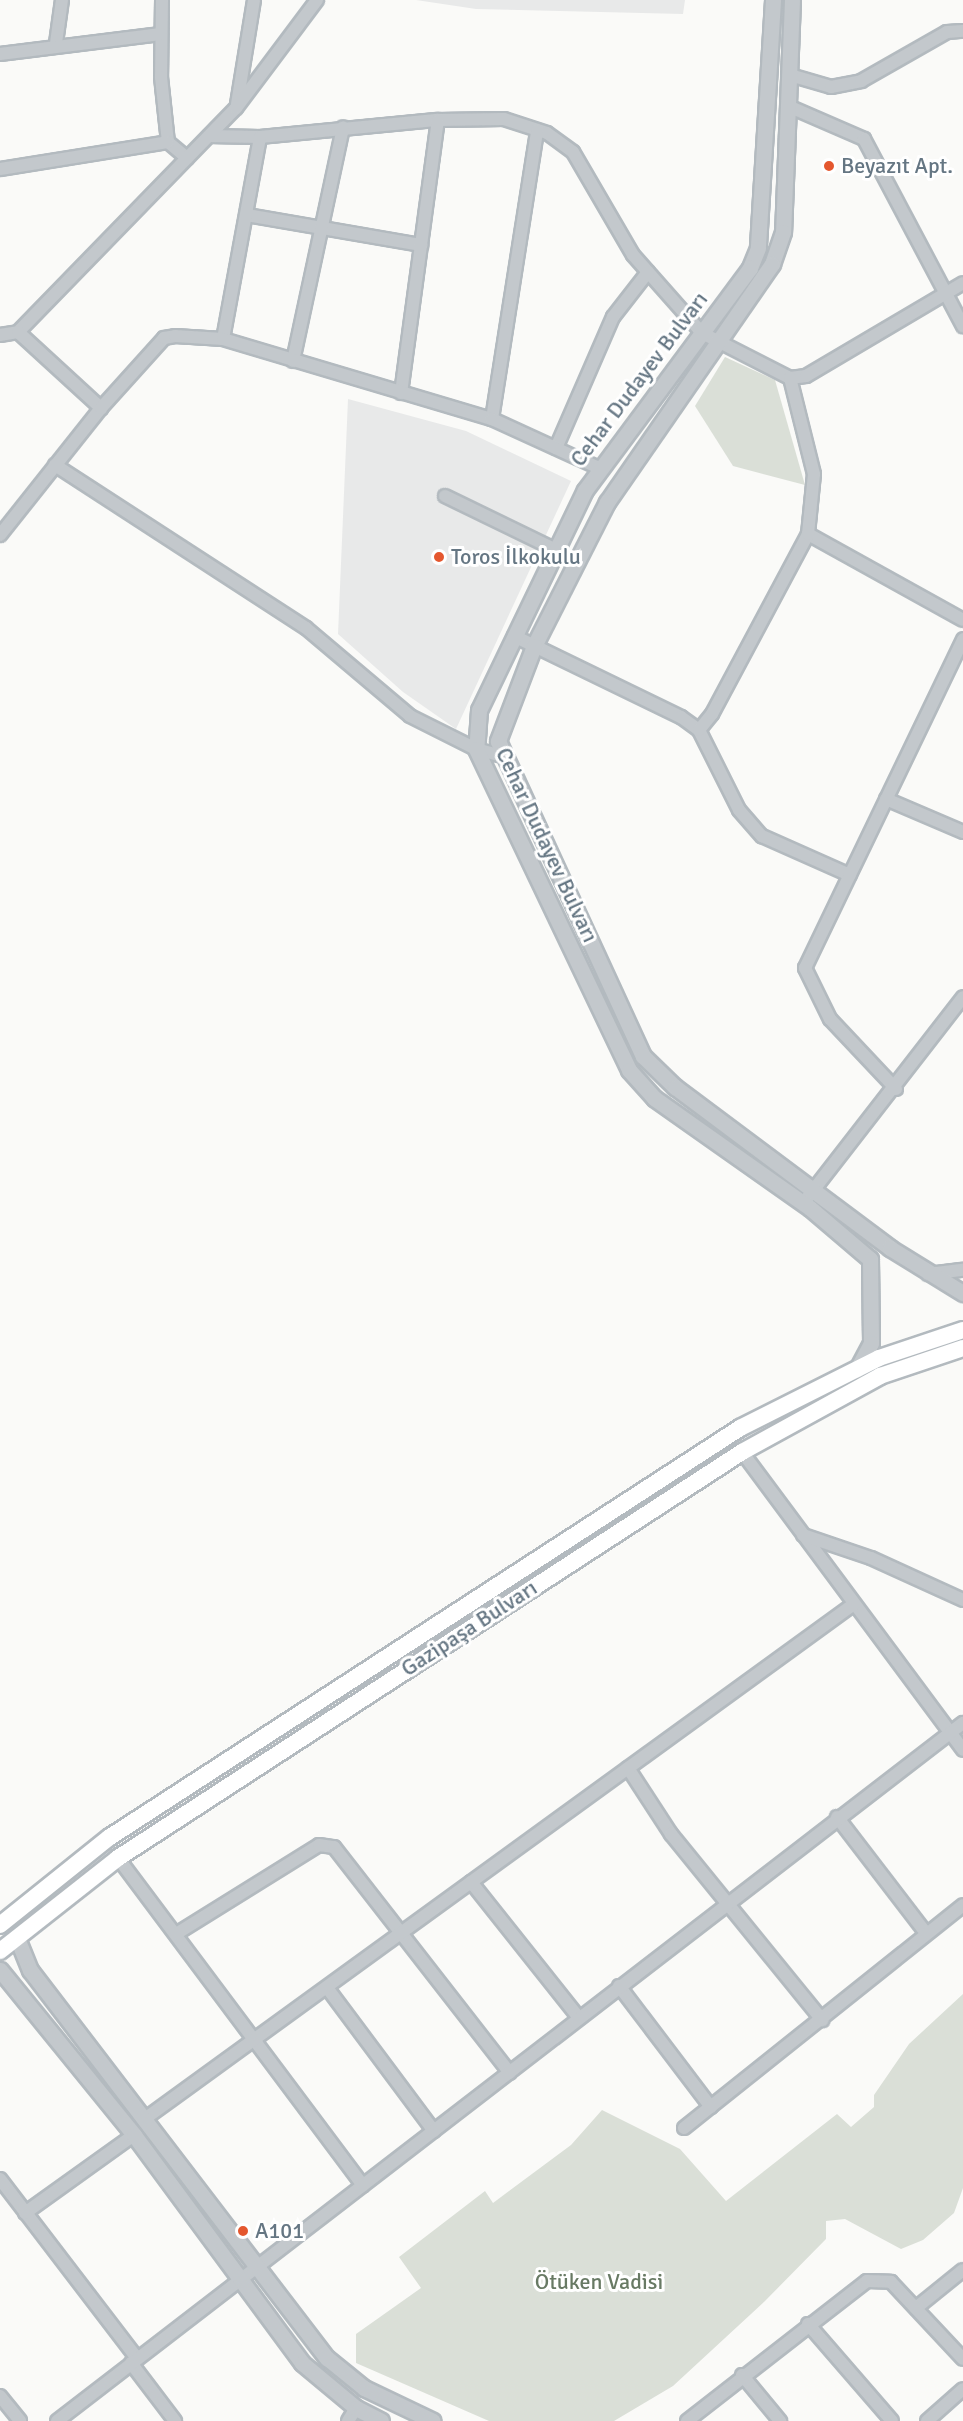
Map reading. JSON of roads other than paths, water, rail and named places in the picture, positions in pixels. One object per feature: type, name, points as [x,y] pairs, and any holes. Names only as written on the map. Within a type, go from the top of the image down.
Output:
[{"type":"main road","name":"Gazipaşa Bulvarı","points":[[0,1925],[110,1837],[740,1428],[857,1369],[963,1330]]},
{"type":"main road","name":"Gazipaşa Bulvarı","points":[[0,1951],[118,1858],[742,1452],[880,1376],[963,1348]]},
{"type":"street","points":[[56,43],[62,0]]},
{"type":"street","points":[[162,0],[161,34],[168,142],[187,158]]},
{"type":"street","points":[[236,108],[254,0]]},
{"type":"street","points":[[0,335],[18,333],[236,108],[317,0]]},
{"type":"street","name":"Cehar Dudayev Bulvarı","points":[[773,0],[758,248],[702,333],[600,468],[556,550],[479,710],[476,749],[630,1070],[654,1098],[804,1203],[870,1259],[871,1343],[857,1369]]},
{"type":"street","name":"Cehar Dudayev Bulvarı","points":[[792,0],[783,232],[762,285],[624,473],[534,646],[502,722],[498,741],[643,1056],[675,1087],[816,1188],[927,1274],[963,1293]]},
{"type":"street","points":[[790,75],[831,87],[861,81],[947,32],[963,31]]},
{"type":"street","points":[[0,54],[56,43],[161,34]]},
{"type":"street","points":[[788,106],[864,139],[963,326]]},
{"type":"street","points":[[209,136],[260,137],[343,127],[438,120],[504,119],[537,130],[573,152],[648,272],[702,333],[722,342],[745,360],[790,378],[806,376],[963,283]]},
{"type":"street","points":[[400,393],[438,120]]},
{"type":"street","points":[[293,361],[343,127]]},
{"type":"street","points":[[492,419],[537,130]]},
{"type":"street","points":[[223,339],[260,137]]},
{"type":"street","points":[[0,169],[168,142]]},
{"type":"street","points":[[247,215],[421,245]]},
{"type":"street","points":[[556,448],[613,317],[648,272]]},
{"type":"street","points":[[18,333],[100,408]]},
{"type":"street","points":[[0,535],[100,408],[164,338],[223,339],[492,419],[600,468]]},
{"type":"street","points":[[699,730],[712,714],[808,534],[814,474],[790,378]]},
{"type":"street","points":[[55,465],[306,628],[410,716],[476,749],[503,756]]},
{"type":"street","points":[[446,496],[556,550]]},
{"type":"street","points":[[808,534],[963,620]]},
{"type":"street","points":[[514,636],[699,730],[739,810],[762,836],[850,875]]},
{"type":"street","points":[[896,1089],[830,1019],[805,968],[963,639]]},
{"type":"street","points":[[886,799],[963,832]]},
{"type":"street","points":[[804,1203],[896,1089],[963,997]]},
{"type":"street","points":[[927,1274],[963,1270]]},
{"type":"street","points":[[742,1452],[963,1750]]},
{"type":"street","points":[[803,1535],[871,1558],[963,1600]]},
{"type":"street","points":[[146,2118],[256,2042],[471,1882],[854,1604]]},
{"type":"street","points":[[57,2421],[510,2073],[619,1986],[729,1906],[837,1817],[963,1723]]},
{"type":"street","points":[[628,1768],[729,1906],[822,2020]]},
{"type":"street","points":[[837,1817],[926,1933]]},
{"type":"street","points":[[176,1934],[320,1845],[334,1847],[510,2073]]},
{"type":"street","points":[[118,1858],[363,2185]]},
{"type":"street","points":[[471,1882],[579,2018]]},
{"type":"street","points":[[684,2127],[822,2020],[963,1905]]},
{"type":"street","points":[[17,1938],[30,1970],[146,2118],[327,2358],[364,2388],[433,2421]]},
{"type":"street","points":[[0,1970],[134,2134],[237,2281],[302,2364],[352,2415],[381,2421]]},
{"type":"street","points":[[619,1986],[711,2107]]},
{"type":"street","points":[[328,1989],[434,2131]]},
{"type":"street","points":[[25,2213],[134,2134]]},
{"type":"street","points":[[0,2180],[134,2360],[175,2421]]},
{"type":"street","points":[[916,2308],[963,2270]]},
{"type":"street","points":[[687,2421],[742,2375],[867,2281],[884,2278],[916,2308],[963,2359]]},
{"type":"street","points":[[808,2324],[892,2421]]},
{"type":"street","points":[[742,2375],[780,2421]]},
{"type":"street","points":[[927,2421],[963,2389]]},
{"type":"street","points":[[0,2396],[20,2421]]},
{"type":"place","name":"Beyazıt Apt.","points":[[829,166]]},
{"type":"place","name":"Toros İlkokulu","points":[[439,557]]},
{"type":"place","name":"A101","points":[[243,2231]]},
{"type":"park label","name":"Ötüken Vadisi","points":[[599,2282]]}]
